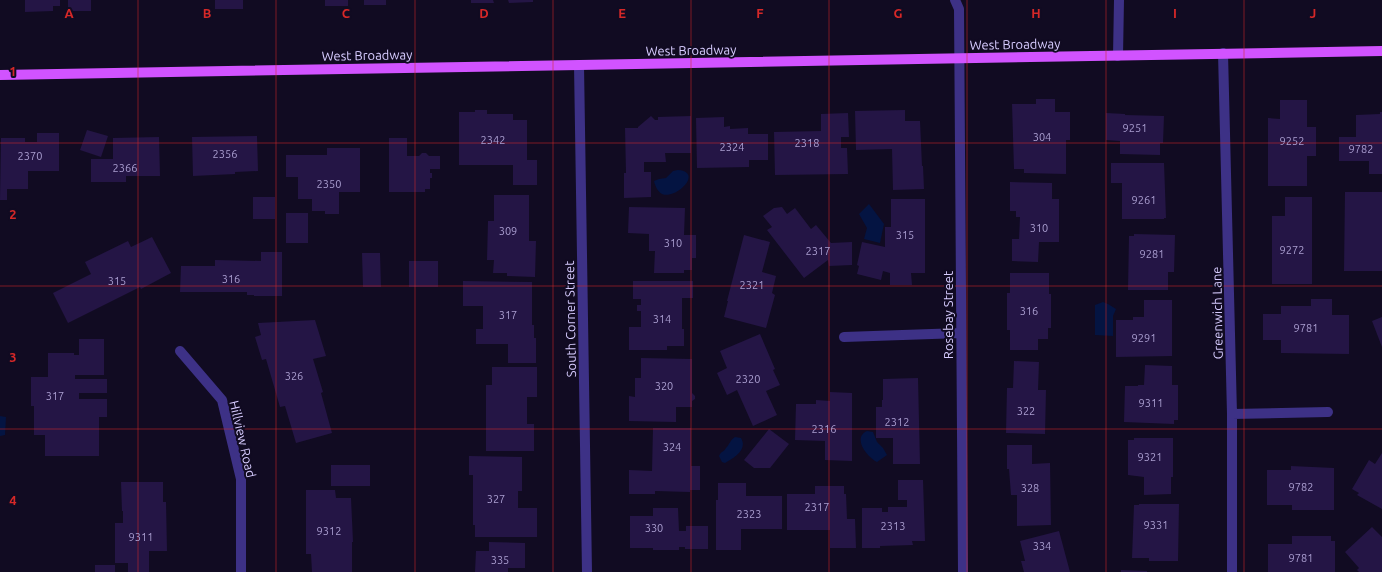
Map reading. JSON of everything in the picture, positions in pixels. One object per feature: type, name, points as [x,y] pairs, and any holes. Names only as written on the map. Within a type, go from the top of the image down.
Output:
[{"type":"main road","name":"West Broadway","points":[[0,75],[1382,51]]},
{"type":"street","points":[[957,4],[965,0]]},
{"type":"street","points":[[1118,56],[1119,0]]},
{"type":"street","name":"Rosebay Street","points":[[957,4],[959,58],[963,572]]},
{"type":"street","name":"Greenwich Lane","points":[[1223,53],[1232,414],[1232,572]]},
{"type":"street","name":"South Corner Street","points":[[579,65],[587,572]]},
{"type":"street","points":[[844,337],[961,333]]},
{"type":"street","name":"Hillview Road","points":[[180,351],[222,400],[241,479],[241,572]]},
{"type":"street","points":[[1232,414],[1328,412]]},
{"type":"water","points":[[678,170],[685,172],[688,175],[688,180],[685,185],[674,193],[668,195],[662,194],[657,189],[654,181],[666,178],[673,171]]},
{"type":"water","points":[[869,204],[884,224],[880,243],[864,239],[867,228],[859,214]]},
{"type":"water","points":[[1103,302],[1116,309],[1113,316],[1113,336],[1095,335],[1095,305]]},
{"type":"water","points":[[0,416],[6,417],[5,435],[0,436]]},
{"type":"water","points":[[867,431],[873,432],[877,442],[887,455],[877,462],[865,452],[861,443],[863,434]]},
{"type":"water","points":[[735,437],[741,438],[743,442],[741,450],[732,459],[725,463],[722,462],[719,456],[720,454]]},
{"type":"building","points":[[25,0],[60,0],[60,6],[53,6],[53,11],[25,12]]},
{"type":"building","points":[[68,0],[91,0],[91,11],[68,11]]},
{"type":"building","points":[[215,0],[243,0],[243,9],[215,9]]},
{"type":"building","points":[[325,0],[348,0],[348,6],[325,6]]},
{"type":"building","points":[[364,0],[386,0],[386,5],[364,5]]},
{"type":"building","points":[[471,0],[493,0],[494,3],[471,3]]},
{"type":"building","points":[[508,0],[533,0],[533,2],[509,3]]},
{"type":"building","points":[[1036,99],[1055,99],[1055,112],[1070,112],[1070,140],[1066,140],[1066,174],[1024,173],[1024,169],[1014,169],[1012,104],[1036,104]]},
{"type":"building","points":[[1280,100],[1307,100],[1307,127],[1316,127],[1316,156],[1307,156],[1307,186],[1268,186],[1268,118],[1280,119]]},
{"type":"building","points":[[475,110],[487,110],[487,114],[513,114],[513,120],[527,120],[527,160],[537,160],[537,185],[513,185],[513,165],[459,165],[459,112],[475,112]]},
{"type":"building","points":[[905,110],[905,121],[920,121],[924,189],[893,190],[892,149],[856,150],[855,111]]},
{"type":"building","points":[[1380,112],[1382,112],[1382,174],[1369,174],[1369,161],[1339,161],[1339,137],[1356,137],[1356,115],[1380,114]]},
{"type":"building","points":[[848,113],[849,137],[841,137],[841,148],[847,148],[848,174],[775,175],[774,132],[821,131],[821,114]]},
{"type":"building","points":[[1106,113],[1164,116],[1163,143],[1160,143],[1160,155],[1120,154],[1120,141],[1106,140]]},
{"type":"building","points":[[651,116],[655,120],[658,120],[658,117],[691,116],[691,153],[665,153],[666,162],[644,162],[644,172],[651,172],[651,197],[624,198],[624,173],[626,173],[625,128],[638,128]]},
{"type":"building","points":[[724,117],[724,127],[730,126],[730,129],[748,128],[748,134],[768,134],[768,160],[749,160],[749,167],[697,168],[696,118]]},
{"type":"building","points":[[87,130],[108,136],[101,157],[80,150]]},
{"type":"building","points":[[37,133],[59,133],[59,171],[28,171],[28,189],[7,189],[7,200],[0,200],[1,138],[25,138],[25,142],[37,142]]},
{"type":"building","points":[[257,136],[258,171],[235,172],[235,174],[193,176],[192,137]]},
{"type":"building","points":[[159,137],[160,176],[126,176],[126,182],[91,182],[91,159],[113,159],[113,138]]},
{"type":"building","points":[[389,138],[407,138],[407,156],[419,156],[422,153],[426,153],[429,156],[440,156],[440,169],[430,169],[432,178],[430,178],[430,189],[425,189],[425,192],[389,192]]},
{"type":"building","points":[[327,148],[360,148],[360,192],[339,192],[339,214],[325,214],[325,211],[312,211],[312,199],[298,199],[298,177],[286,177],[286,155],[327,155]]},
{"type":"building","points":[[1111,163],[1164,163],[1166,218],[1122,219],[1122,183],[1111,183]]},
{"type":"building","points":[[1010,182],[1052,183],[1052,199],[1059,199],[1059,242],[1039,242],[1038,262],[1012,261],[1012,239],[1019,239],[1020,217],[1016,217],[1016,211],[1010,211]]},
{"type":"building","points":[[1345,192],[1382,192],[1382,271],[1344,271]]},
{"type":"building","points":[[494,195],[529,195],[529,241],[536,241],[535,277],[507,276],[507,273],[493,273],[494,260],[487,260],[488,221],[494,221]]},
{"type":"building","points":[[253,197],[275,197],[275,219],[253,219]]},
{"type":"building","points":[[1285,197],[1312,197],[1312,284],[1272,284],[1272,216],[1285,216]]},
{"type":"building","points":[[891,199],[925,199],[925,273],[911,273],[912,285],[890,285],[890,273],[883,271],[881,280],[857,274],[859,266],[857,265],[862,242],[885,247],[885,227],[891,227]]},
{"type":"building","points":[[629,207],[685,208],[684,235],[696,235],[696,258],[692,258],[692,270],[684,270],[684,273],[654,273],[655,251],[649,251],[649,234],[628,233]]},
{"type":"building","points":[[782,207],[787,214],[795,208],[811,229],[816,225],[831,243],[852,242],[852,265],[829,266],[828,260],[804,278],[767,230],[772,227],[763,216],[774,208]]},
{"type":"building","points":[[286,213],[308,213],[308,243],[286,243]]},
{"type":"building","points":[[1134,234],[1175,235],[1174,272],[1168,272],[1168,290],[1128,290],[1129,236],[1134,236]]},
{"type":"building","points":[[744,235],[770,242],[762,272],[776,276],[772,293],[775,295],[766,328],[724,317]]},
{"type":"building","points":[[152,237],[171,273],[141,289],[140,287],[68,323],[53,293],[91,274],[85,262],[128,241],[131,247]]},
{"type":"building","points":[[261,252],[282,252],[282,296],[254,296],[247,295],[247,292],[180,292],[181,266],[215,266],[215,260],[261,261]]},
{"type":"building","points":[[362,253],[380,253],[381,287],[363,287]]},
{"type":"building","points":[[409,261],[438,261],[438,287],[409,287]]},
{"type":"building","points":[[1010,273],[1049,273],[1049,294],[1051,294],[1051,328],[1048,328],[1048,339],[1038,339],[1038,350],[1010,350],[1010,330],[1007,330],[1007,293],[1010,293]]},
{"type":"building","points":[[463,281],[532,282],[532,325],[534,325],[534,338],[536,338],[536,363],[508,363],[508,344],[476,344],[476,329],[483,329],[483,306],[463,306]]},
{"type":"building","points":[[633,281],[693,281],[693,298],[682,298],[682,329],[684,329],[684,346],[667,346],[667,350],[629,350],[629,327],[641,327],[641,311],[637,311],[637,305],[641,305],[641,299],[633,299]]},
{"type":"building","points":[[1311,299],[1332,299],[1332,315],[1349,315],[1349,354],[1281,353],[1281,340],[1263,340],[1263,314],[1281,314],[1281,306],[1311,306]]},
{"type":"building","points":[[1144,300],[1172,300],[1172,356],[1116,357],[1116,320],[1133,320],[1133,317],[1144,317]]},
{"type":"building","points":[[1382,317],[1382,347],[1372,321]]},
{"type":"building","points":[[315,320],[326,356],[313,359],[323,392],[321,393],[332,433],[296,443],[285,406],[280,407],[266,359],[262,360],[255,337],[261,335],[258,323]]},
{"type":"building","points":[[760,334],[780,385],[766,391],[777,415],[753,426],[737,390],[727,395],[717,373],[727,368],[720,351]]},
{"type":"building","points":[[79,339],[104,339],[104,375],[75,375],[75,379],[107,379],[107,393],[79,393],[79,399],[107,399],[107,417],[99,417],[99,456],[45,456],[45,435],[34,435],[34,406],[31,406],[31,377],[48,377],[48,353],[74,353],[74,355],[79,355]]},
{"type":"building","points":[[641,358],[692,359],[692,393],[695,396],[695,399],[692,401],[692,407],[676,407],[676,422],[629,421],[629,396],[635,397],[635,378],[641,378]]},
{"type":"building","points":[[1014,361],[1039,362],[1038,390],[1046,390],[1045,434],[1006,433],[1007,388],[1013,388]]},
{"type":"building","points":[[1145,365],[1172,366],[1172,385],[1178,385],[1178,420],[1174,420],[1174,424],[1124,422],[1125,386],[1144,385]]},
{"type":"building","points":[[492,367],[537,367],[537,397],[527,397],[527,424],[534,424],[534,451],[486,451],[486,385],[492,385]]},
{"type":"building","points":[[918,378],[920,464],[893,464],[893,438],[876,438],[876,407],[882,407],[883,379]]},
{"type":"building","points":[[830,392],[852,393],[852,461],[825,460],[825,441],[795,440],[796,404],[816,404],[816,400],[830,401]]},
{"type":"building","points":[[653,428],[691,428],[691,466],[700,466],[700,490],[690,490],[690,492],[655,491],[655,494],[629,494],[629,470],[652,471]]},
{"type":"building","points":[[769,429],[789,444],[770,468],[754,468],[744,460]]},
{"type":"building","points":[[1134,438],[1173,438],[1173,477],[1171,477],[1171,494],[1144,495],[1144,477],[1128,475],[1128,440],[1134,440]]},
{"type":"building","points":[[1007,445],[1032,445],[1032,464],[1050,463],[1051,525],[1017,526],[1017,495],[1011,495],[1009,469],[1007,469]]},
{"type":"building","points":[[1382,453],[1382,509],[1357,495],[1359,493],[1352,489],[1369,460],[1375,464]]},
{"type":"building","points":[[469,456],[522,457],[522,491],[518,491],[518,508],[537,508],[537,537],[475,537],[475,525],[473,525],[473,475],[469,475]]},
{"type":"building","points":[[331,465],[370,465],[370,486],[331,486]]},
{"type":"building","points":[[1291,466],[1334,468],[1334,510],[1292,510],[1292,505],[1267,505],[1267,470],[1291,470]]},
{"type":"building","points":[[898,480],[923,480],[925,541],[912,541],[913,545],[862,548],[862,508],[882,508],[882,512],[888,512],[888,507],[907,507],[907,500],[898,500]]},
{"type":"building","points":[[121,482],[163,482],[163,502],[166,502],[167,551],[149,551],[149,572],[128,572],[128,563],[115,563],[115,523],[123,523]]},
{"type":"building","points":[[718,483],[746,483],[746,496],[782,496],[782,529],[741,529],[741,550],[716,550],[716,500],[718,500]]},
{"type":"building","points":[[815,486],[844,486],[844,494],[846,494],[847,519],[855,519],[856,548],[830,548],[830,530],[787,530],[787,494],[815,494]]},
{"type":"building","points":[[306,490],[335,490],[336,498],[351,498],[353,542],[352,572],[312,572],[311,554],[306,554]]},
{"type":"building","points":[[1179,504],[1178,561],[1149,561],[1149,558],[1132,558],[1134,505]]},
{"type":"building","points":[[653,508],[678,508],[679,531],[686,531],[686,526],[708,526],[708,549],[685,549],[685,547],[679,547],[679,550],[653,550],[653,548],[630,548],[630,516],[653,516]]},
{"type":"building","points":[[1372,527],[1382,537],[1382,572],[1359,572],[1357,570],[1359,568],[1345,552]]},
{"type":"building","points":[[1059,531],[1070,572],[1024,572],[1021,561],[1025,561],[1020,541]]},
{"type":"building","points":[[1292,536],[1331,536],[1331,541],[1335,541],[1335,572],[1268,572],[1268,544],[1292,544]]},
{"type":"building","points":[[489,542],[525,543],[525,568],[508,568],[508,572],[475,572],[476,551],[489,551]]},
{"type":"building","points":[[95,565],[115,565],[115,572],[95,572]]},
{"type":"building","points":[[1121,570],[1147,571],[1147,572],[1121,572]]}]
